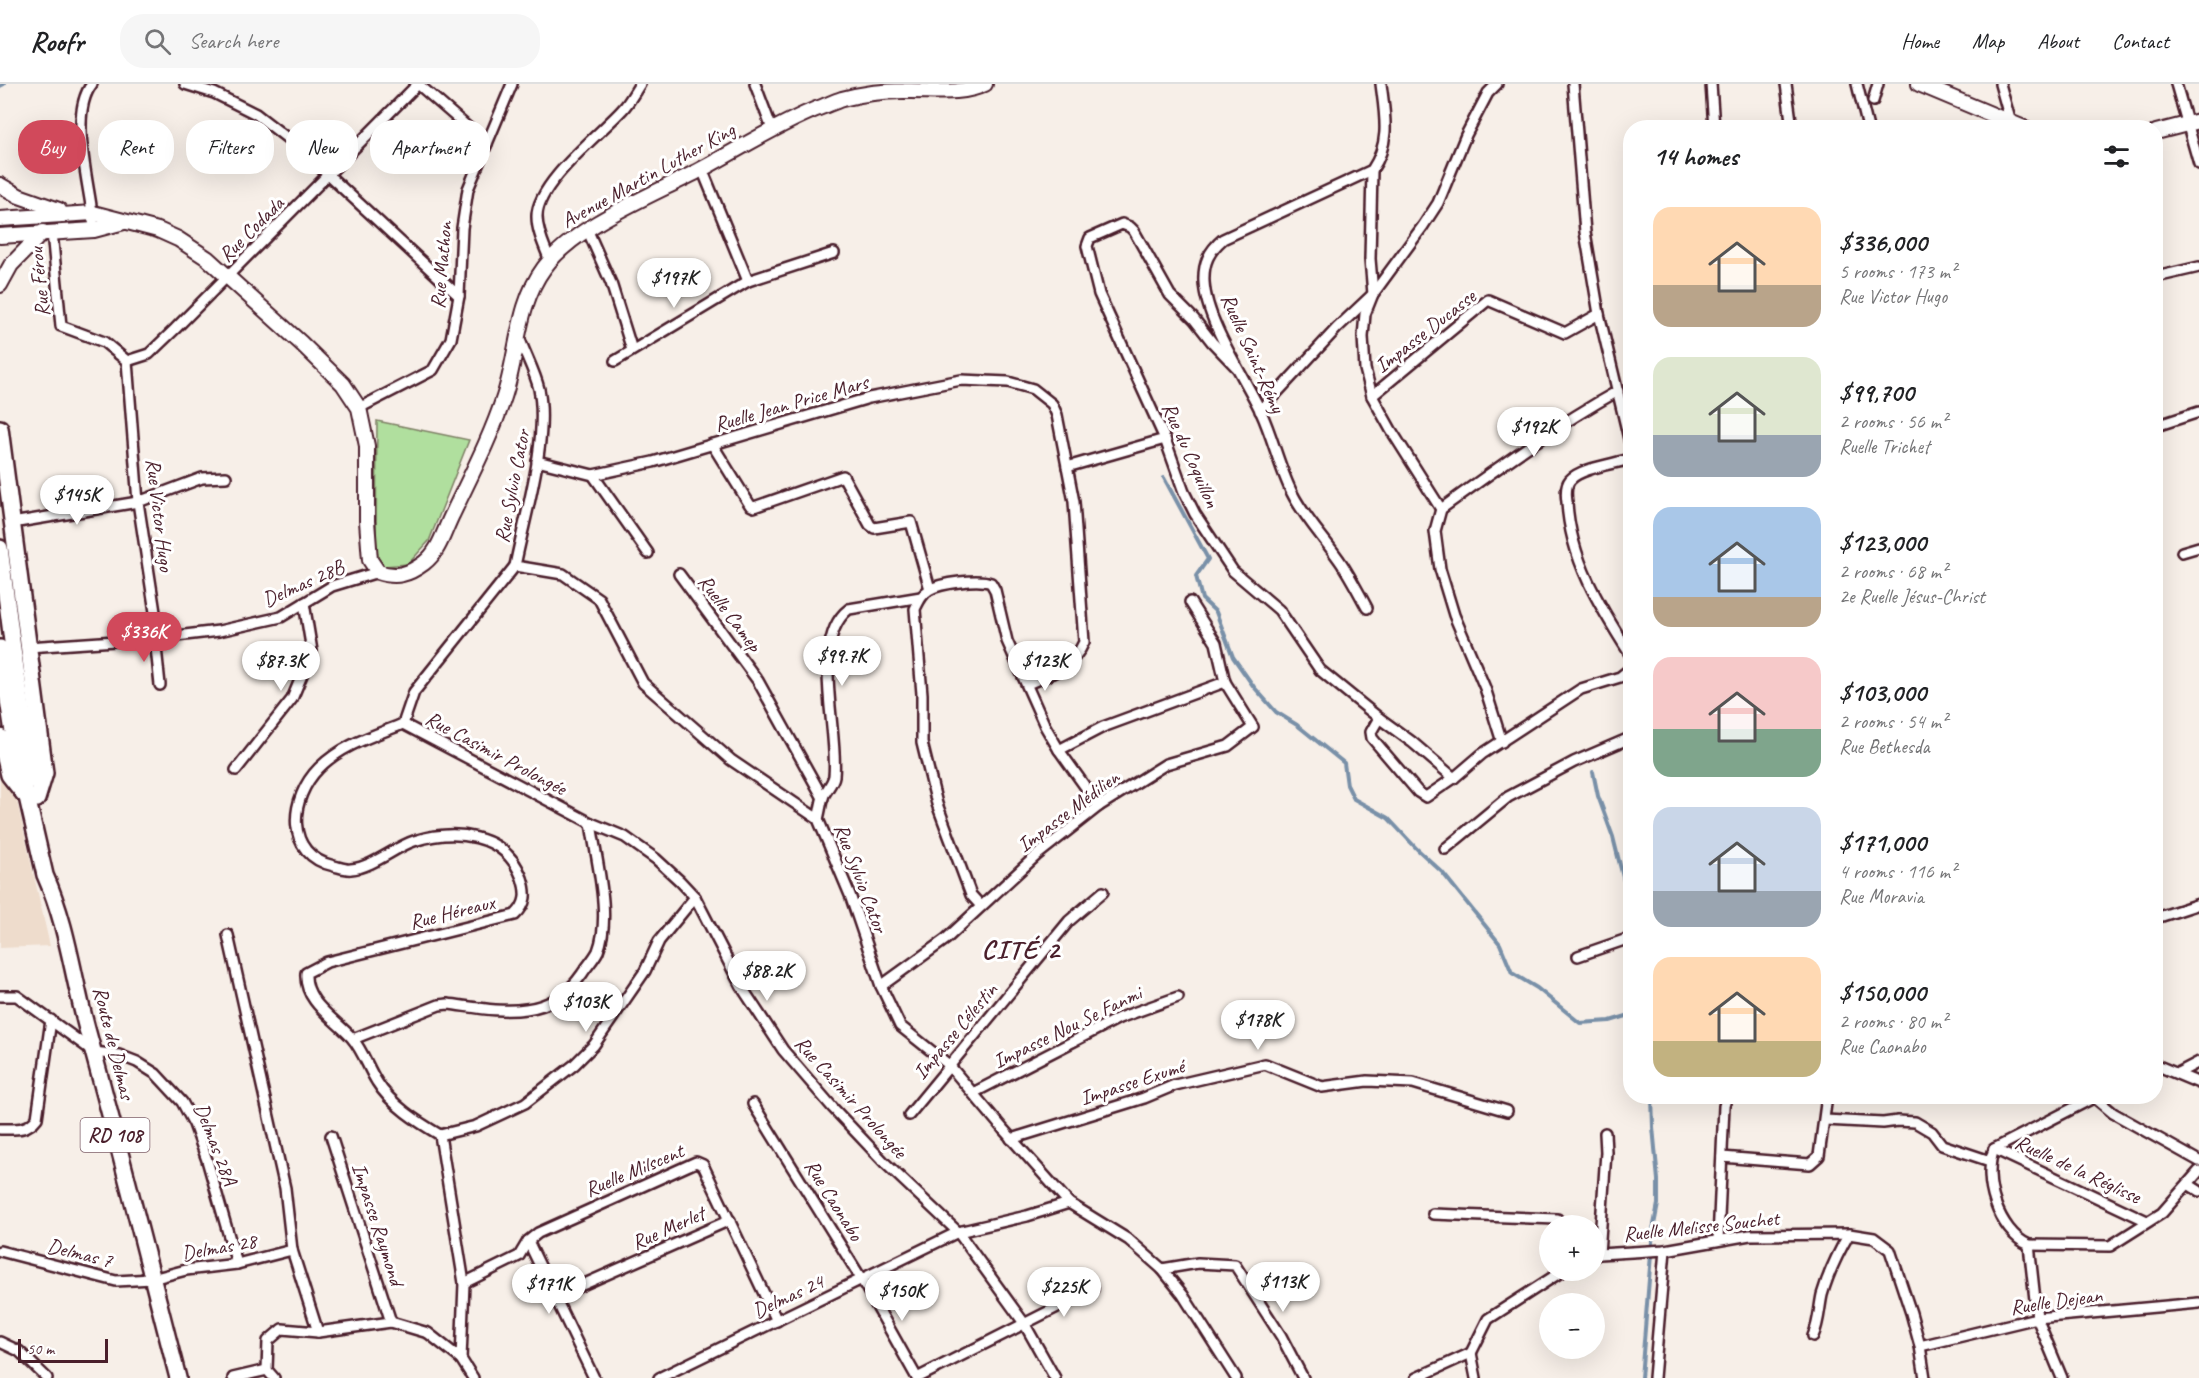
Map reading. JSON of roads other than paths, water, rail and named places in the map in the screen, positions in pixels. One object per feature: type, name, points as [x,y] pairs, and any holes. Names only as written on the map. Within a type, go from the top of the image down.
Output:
[{"type":"main road","name":"Avenue Martin Luther King","points":[[378,572],[393,577],[404,574],[423,564],[435,552],[451,515],[480,460],[505,396],[531,291],[543,268],[587,229],[702,169],[772,129],[841,99],[903,87],[952,91],[977,88],[985,84]]},
{"type":"main road","points":[[1919,84],[2005,120]]},
{"type":"main road","points":[[2163,130],[2193,123]]},
{"type":"main road","points":[[0,185],[19,196],[158,230],[178,239],[229,276],[343,384],[359,408],[367,446],[367,521],[370,560],[378,572]]},
{"type":"main road","points":[[0,219],[81,213]]},
{"type":"main road","points":[[0,236],[94,230],[126,222]]},
{"type":"main road","points":[[0,285],[11,265],[47,232]]},
{"type":"main road","points":[[0,428],[45,773],[32,800],[9,775],[0,741]]},
{"type":"main road","name":"Route de Delmas","points":[[0,548],[32,800]]},
{"type":"main road","name":"Route de Delmas","points":[[0,648],[15,745],[52,872],[53,892],[70,950],[178,1378]]},
{"type":"street","points":[[92,84],[84,98],[80,116],[81,213],[94,230]]},
{"type":"street","points":[[185,84],[214,93],[256,114],[296,145],[459,296]]},
{"type":"street","points":[[418,84],[459,120]]},
{"type":"street","name":"Rue Codada","points":[[127,361],[149,354],[328,177],[418,84]]},
{"type":"street","name":"Rue Mathon","points":[[490,137],[512,84]]},
{"type":"street","points":[[550,261],[540,234],[537,215],[543,195],[560,172],[624,108],[640,84]]},
{"type":"street","points":[[755,84],[772,129]]},
{"type":"street","points":[[1382,84],[1385,119],[1384,148],[1372,170],[1370,259],[1373,294],[1365,314],[1363,337],[1365,369],[1372,396],[1390,430],[1441,509]]},
{"type":"street","points":[[1260,411],[1337,328],[1373,294],[1438,203],[1486,88],[1497,84]]},
{"type":"street","points":[[1573,84],[1585,232],[1599,314],[1623,413]]},
{"type":"street","points":[[1711,84],[1713,120]]},
{"type":"street","points":[[1786,84],[1791,120]]},
{"type":"street","points":[[1857,84],[1866,120]]},
{"type":"street","points":[[1873,101],[1878,84]]},
{"type":"street","points":[[2000,84],[2015,120]]},
{"type":"street","points":[[2176,84],[2193,123],[2199,164]]},
{"type":"street","points":[[702,169],[748,281]]},
{"type":"street","name":"Ruelle Saint-Rémy","points":[[1368,608],[1341,563],[1292,493],[1260,411],[1236,368],[1213,316],[1204,285],[1208,255],[1214,247],[1232,234],[1372,170]]},
{"type":"street","name":"Rue Mathon","points":[[359,408],[433,370],[451,339],[459,296],[462,228],[468,189],[474,174]]},
{"type":"street","name":"Rue du Coquillon","points":[[1236,368],[1170,295],[1130,227],[1122,224],[1090,238],[1087,246],[1099,294],[1165,439],[1184,492],[1195,514],[1233,571],[1279,610],[1320,670],[1454,778]]},
{"type":"street","points":[[587,229],[610,283],[632,350]]},
{"type":"street","name":"Rue Férou","points":[[47,232],[61,326],[104,342],[127,361]]},
{"type":"street","points":[[615,361],[748,281],[834,253]]},
{"type":"street","points":[[2163,275],[2199,267]]},
{"type":"street","name":"Impasse Ducasse","points":[[1372,396],[1488,300],[1565,333],[1599,314]]},
{"type":"street","name":"Rue Sylvio Cator","points":[[519,337],[539,388],[542,424],[537,461],[515,566],[563,574],[598,600],[643,683],[731,760],[818,819],[850,895],[881,986],[900,1026],[949,1065],[1069,1203],[1129,1240],[1162,1269],[1183,1295],[1236,1378]]},
{"type":"street","name":"Rue Victor Hugo","points":[[127,361],[138,502],[157,638],[160,685]]},
{"type":"street","name":"Ruelle Jean Price Mars","points":[[537,461],[593,475],[653,462],[869,398],[961,380],[1008,382],[1033,389],[1052,404],[1057,415],[1067,467]]},
{"type":"street","points":[[1502,742],[1485,688],[1454,615],[1440,569],[1435,531],[1441,509],[1531,443],[1575,415],[1618,392]]},
{"type":"street","points":[[2163,424],[2199,412]]},
{"type":"street","points":[[1027,684],[1054,673],[1067,664],[1080,651],[1084,642],[1074,502],[1067,467],[1165,439]]},
{"type":"street","points":[[712,444],[750,505],[754,507],[843,476],[870,525],[874,528],[911,522],[930,589]]},
{"type":"street","points":[[1623,461],[1576,474],[1568,482],[1566,492],[1574,547],[1588,583],[1623,642]]},
{"type":"street","points":[[593,475],[648,553]]},
{"type":"street","points":[[12,523],[138,502],[202,478],[226,477]]},
{"type":"street","points":[[2182,552],[2199,547]]},
{"type":"street","points":[[403,724],[414,692],[515,566]]},
{"type":"street","name":"Delmas 28B","points":[[28,647],[219,631],[281,617],[332,586],[378,572]]},
{"type":"street","name":"Ruelle Camep","points":[[679,574],[758,681],[823,798]]},
{"type":"street","points":[[981,906],[971,895],[937,804],[922,743],[922,694],[915,609],[921,597],[930,589],[983,580],[991,583],[995,590],[1007,640],[1045,726],[1059,750],[1099,806]]},
{"type":"street","points":[[818,819],[823,798],[834,778],[833,738],[826,666],[835,627],[842,615],[849,609],[921,597]]},
{"type":"street","points":[[1059,750],[1103,728],[1225,682],[1216,643],[1190,602]]},
{"type":"street","points":[[236,770],[292,699],[304,671],[312,651],[304,603]]},
{"type":"street","points":[[1379,718],[1371,732],[1372,738],[1421,795],[1429,796],[1482,754],[1581,689],[1623,675]]},
{"type":"street","name":"Impasse Médilien","points":[[881,986],[946,939],[1037,855],[1099,806],[1166,764],[1228,746],[1253,727],[1225,682]]},
{"type":"street","name":"Rue Casimir Prolongée","points":[[403,724],[591,823],[625,837],[656,859],[681,881],[696,897],[741,986],[783,1050],[885,1163],[958,1233],[1024,1323],[1055,1378]]},
{"type":"street","name":"Rue Héreaux","points":[[403,724],[342,749],[318,770],[302,793],[295,819],[303,847],[321,863],[351,870],[387,856],[412,842],[460,833],[483,838],[505,853],[520,873],[525,888],[522,908],[515,915],[327,962],[306,973],[306,984],[311,996],[352,1039],[378,1084],[409,1117],[440,1135]]},
{"type":"street","points":[[1445,849],[1508,797],[1574,762],[1623,741]]},
{"type":"street","points":[[352,1039],[439,1005],[526,1010],[552,1002],[573,987],[597,952],[603,931],[601,889],[591,823]]},
{"type":"street","name":"Impasse Célestin","points":[[909,1115],[1068,921],[1103,892]]},
{"type":"street","points":[[461,1359],[464,1283],[440,1135],[476,1126],[525,1103],[574,1065],[594,1045],[645,971],[658,941],[696,897]]},
{"type":"street","points":[[2163,916],[2199,904]]},
{"type":"street","points":[[228,935],[285,1188],[292,1250],[318,1332]]},
{"type":"street","points":[[1578,956],[1623,940]]},
{"type":"street","points":[[0,996],[17,996],[94,1052]]},
{"type":"street","name":"Impasse Nou Se Fanmi","points":[[973,1093],[1119,1018],[1178,997]]},
{"type":"street","points":[[0,1129],[24,1129],[37,1118],[51,1020]]},
{"type":"street","name":"Delmas 28A","points":[[94,1052],[118,1055],[137,1062],[156,1074],[182,1102],[194,1124],[207,1160],[237,1264]]},
{"type":"street","points":[[2178,1072],[2199,1062]]},
{"type":"street","name":"Impasse Exumé","points":[[1011,1139],[1144,1098],[1175,1085],[1265,1064],[1322,1087],[1367,1081],[1413,1083],[1508,1112]]},
{"type":"street","points":[[2163,1067],[2199,1083]]},
{"type":"street","name":"Rue Caonabo","points":[[753,1104],[862,1280],[917,1378]]},
{"type":"street","points":[[1718,1240],[1725,1104]]},
{"type":"street","points":[[1722,1157],[1810,1164],[1819,1156],[1826,1104]]},
{"type":"street","points":[[2082,1104],[1994,1149],[1989,1161],[1992,1191],[2002,1219],[2018,1240],[2029,1245],[2110,1246],[2162,1213],[2199,1171]]},
{"type":"street","points":[[2103,1104],[2113,1113],[2199,1161]]},
{"type":"street","points":[[1825,1120],[1915,1122],[1932,1132],[1942,1144],[1989,1161]]},
{"type":"street","points":[[1600,1215],[1606,1152],[1605,1132]]},
{"type":"street","name":"Impasse Raymond","points":[[331,1136],[391,1322]]},
{"type":"street","name":"Ruelle de la Réglisse","points":[[1994,1149],[2147,1221]]},
{"type":"street","name":"Ruelle Milscent","points":[[464,1283],[519,1256],[528,1241],[538,1233],[696,1162],[703,1165],[777,1321]]},
{"type":"street","points":[[2188,1184],[2199,1191]]},
{"type":"street","name":"Delmas 24","points":[[659,1378],[958,1233],[1069,1203]]},
{"type":"street","points":[[1433,1214],[1539,1218]]},
{"type":"street","name":"Rue Merlet","points":[[555,1297],[730,1220]]},
{"type":"street","points":[[1813,1336],[1818,1323],[1822,1296],[1840,1250],[1849,1234]]},
{"type":"street","name":"Ruelle Melisse Souchet","points":[[1605,1254],[1661,1250],[1750,1235],[1849,1234],[1874,1238],[1890,1250],[1911,1313],[1920,1346],[1925,1378]]},
{"type":"street","points":[[528,1241],[594,1378]]},
{"type":"street","points":[[2029,1245],[2037,1318],[2062,1378]]},
{"type":"street","name":"Delmas 28","points":[[153,1279],[186,1270],[237,1264],[292,1250]]},
{"type":"street","points":[[1654,1378],[1661,1250]]},
{"type":"street","name":"Delmas 7","points":[[0,1251],[116,1281],[153,1279]]},
{"type":"street","points":[[1162,1269],[1198,1263],[1235,1265],[1281,1336],[1303,1378]]},
{"type":"street","points":[[1476,1378],[1471,1353],[1488,1319],[1547,1281]]},
{"type":"street","points":[[917,1378],[1093,1289]]},
{"type":"street","name":"Ruelle Dejean","points":[[1920,1346],[2037,1318],[2199,1303]]},
{"type":"street","points":[[274,1378],[267,1370],[268,1341],[282,1329],[318,1332],[391,1322],[428,1333],[461,1359],[473,1378]]},
{"type":"street","points":[[0,1342],[19,1351],[46,1378]]},
{"type":"street","points":[[1416,1378],[1471,1353]]},
{"type":"street","points":[[233,1378],[267,1370]]},
{"type":"waterway","points":[[0,86],[4,84]]},
{"type":"waterway","points":[[1164,478],[1208,559],[1196,576],[1202,599],[1216,612],[1233,657],[1254,687],[1276,712],[1297,725],[1344,763],[1347,785],[1354,799],[1388,818],[1442,872],[1500,944],[1512,973],[1537,988],[1580,1023],[1610,1021],[1623,1017]]},
{"type":"waterway","points":[[1593,772],[1623,877]]},
{"type":"waterway","points":[[1641,1378],[1653,1230],[1658,1204],[1652,1104]]},
{"type":"district","name":"CITÉ 2","points":[[1021,949]]}]
